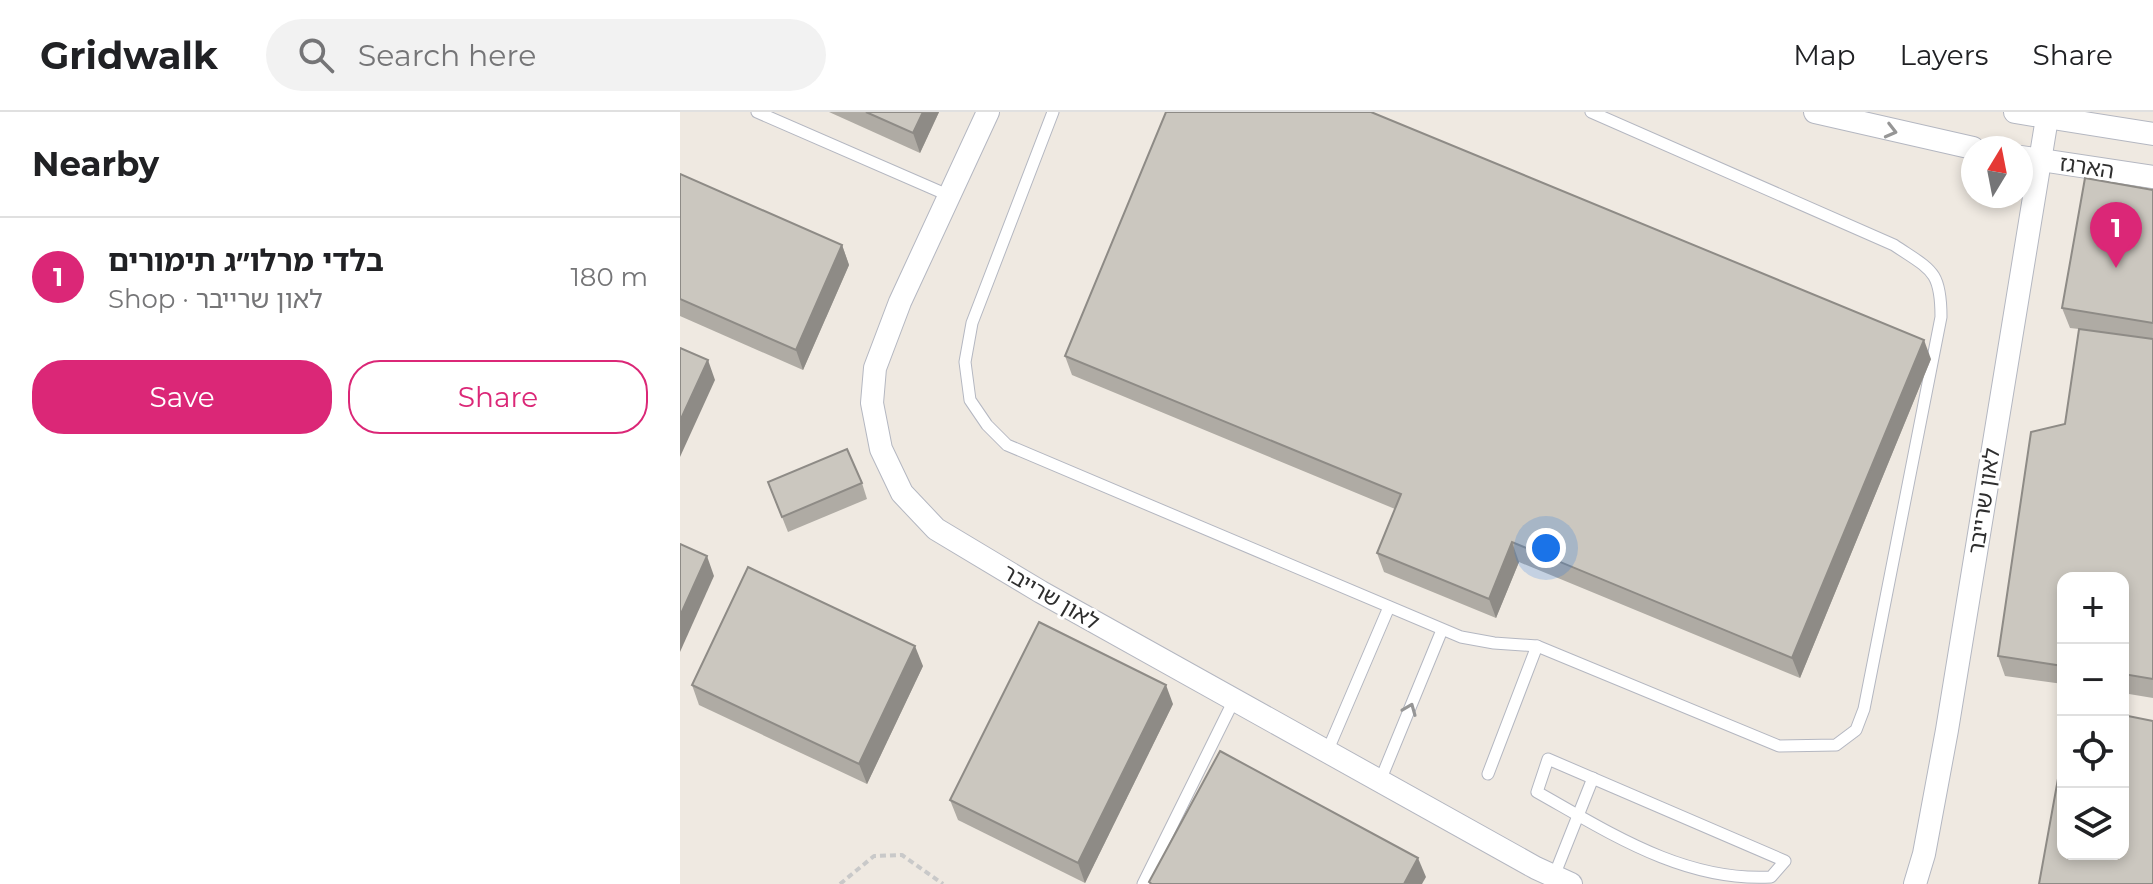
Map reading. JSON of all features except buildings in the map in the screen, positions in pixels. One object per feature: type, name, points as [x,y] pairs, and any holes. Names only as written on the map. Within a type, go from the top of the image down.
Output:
[{"type":"street","name":"לאון שרייבר","points":[[988,112],[888,328],[875,368],[872,403],[881,449],[902,493],[936,529],[958,543],[1327,752],[1563,880]]},
{"type":"street","points":[[1815,112],[1961,145]]},
{"type":"street","name":"הארגז","points":[[2015,112],[2153,134]]},
{"type":"street","name":"לאון שרייבר","points":[[2033,151],[2047,118]]},
{"type":"street","name":"הארגז","points":[[2033,158],[2153,177]]},
{"type":"street","name":"לאון שרייבר","points":[[1915,884],[1924,854],[1947,730],[2023,208]]},
{"type":"lane","points":[[757,112],[950,196]]},
{"type":"lane","points":[[1053,112],[972,323],[965,362],[970,400],[987,425],[1007,445],[1461,637],[1537,646],[1779,746],[1836,745],[1856,730],[1864,709],[1941,317],[1941,287],[1929,269],[1894,245],[1591,112]]},
{"type":"lane","points":[[1327,752],[1389,607]]},
{"type":"lane","points":[[1380,781],[1442,630]]},
{"type":"lane","points":[[1488,774],[1537,646]]},
{"type":"lane","points":[[1143,884],[1234,700]]},
{"type":"lane","points":[[1548,759],[1593,778],[1785,861],[1771,877],[1744,879],[1682,866],[1637,848],[1537,792],[1548,759]]},
{"type":"lane","points":[[1563,880],[1579,816],[1593,778]]},
{"type":"path","points":[[840,884],[874,856],[902,855],[943,884]]},
{"type":"place","name":"בלדי מרלו״ג תימורים","points":[[2116,268]]}]
